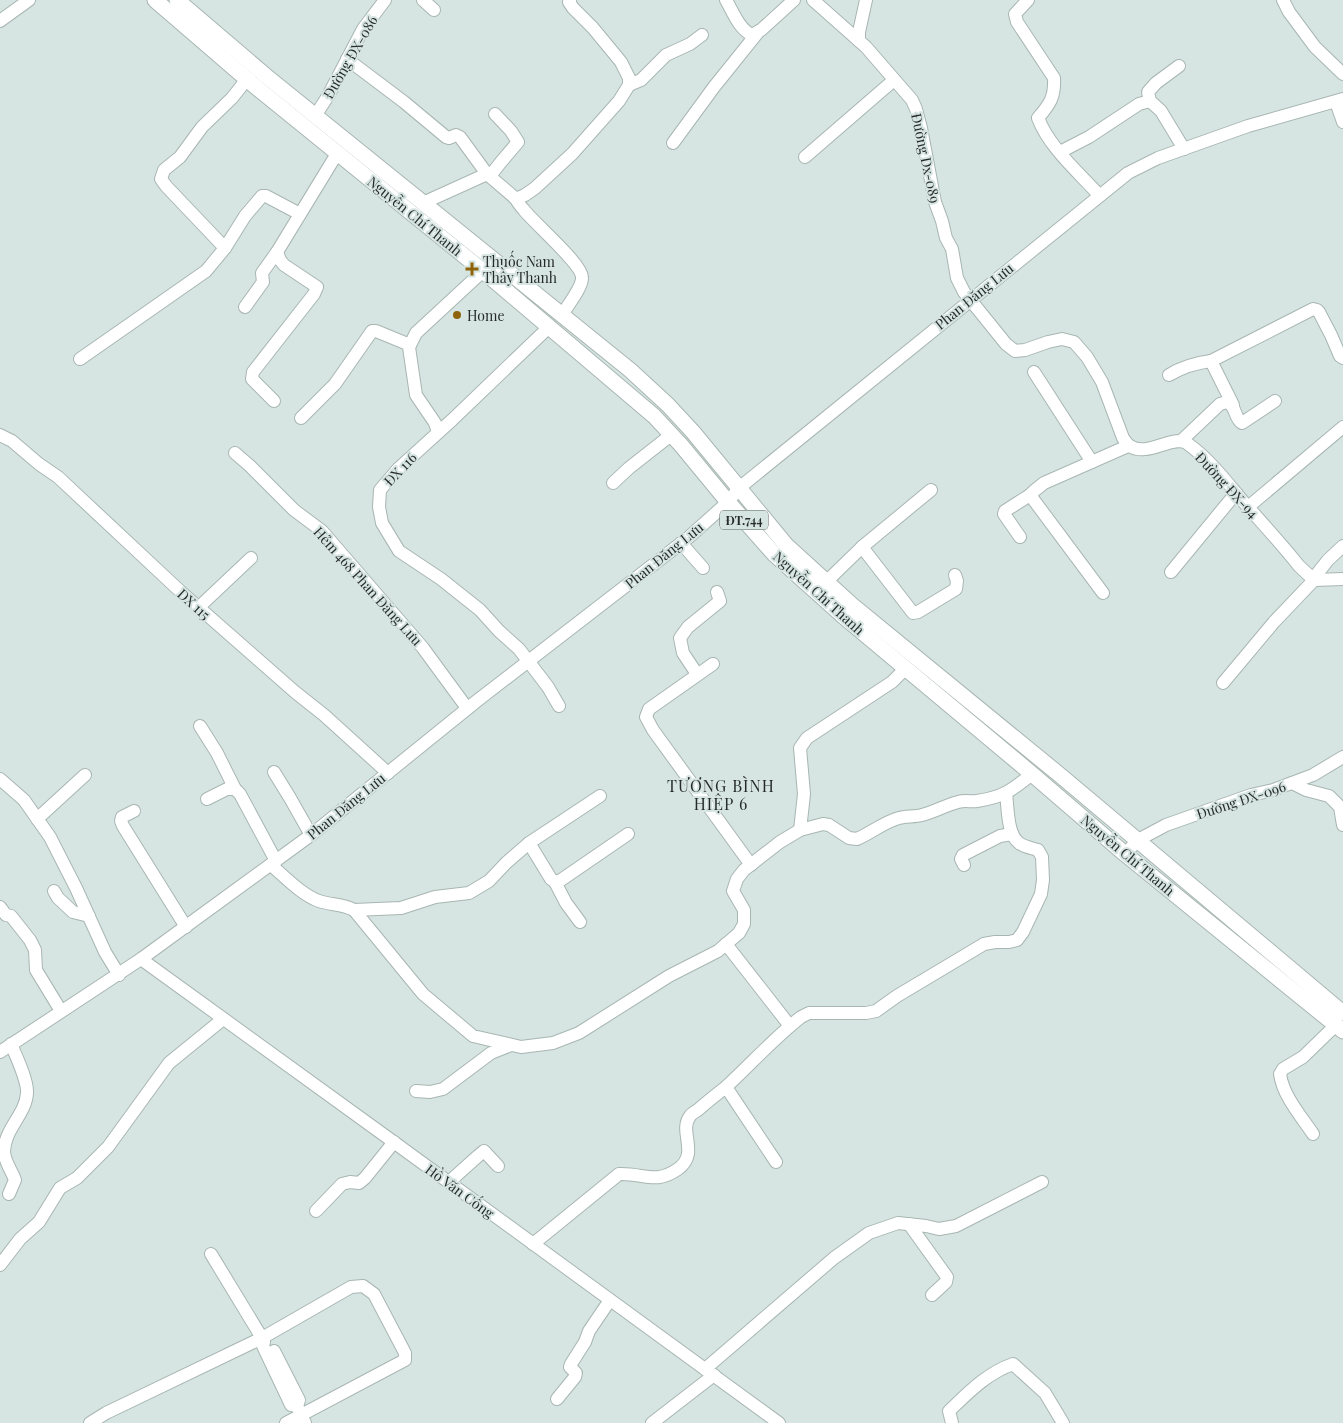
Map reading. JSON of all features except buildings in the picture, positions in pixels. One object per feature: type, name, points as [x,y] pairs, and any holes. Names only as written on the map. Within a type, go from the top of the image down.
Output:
[{"type":"main road","name":"Nguyễn Chí Thanh","points":[[155,0],[247,79],[483,271],[640,404],[671,435],[775,555],[843,616],[1125,854],[1341,1023]]},
{"type":"main road","name":"Nguyễn Chí Thanh","points":[[177,0],[266,76],[630,370],[668,405],[693,432],[786,545],[852,606],[1138,840],[1341,1023]]},
{"type":"main road","points":[[413,215],[423,203]]},
{"type":"main road","points":[[905,669],[916,657]]},
{"type":"street","points":[[0,21],[29,0]]},
{"type":"street","name":"Đường ĐX-086","points":[[315,116],[328,96],[363,29],[385,0]]},
{"type":"street","points":[[423,0],[434,10]]},
{"type":"street","points":[[515,198],[525,195],[535,188],[572,154],[619,102],[629,85],[629,78],[621,62],[593,28],[572,8],[570,0]]},
{"type":"street","points":[[726,0],[740,26],[746,32],[752,35],[759,31]]},
{"type":"street","points":[[672,143],[759,31],[794,0]]},
{"type":"street","name":"Đường Dx-089","points":[[813,0],[866,47],[907,94],[916,109],[922,128],[935,202],[946,238],[952,250],[958,278],[970,300]]},
{"type":"street","points":[[859,40],[866,0]]},
{"type":"street","points":[[1028,0],[1015,14],[1016,22],[1054,78],[1055,88],[1053,97],[1038,118],[1052,143],[1099,195]]},
{"type":"street","points":[[1283,0],[1289,12],[1314,47],[1343,74]]},
{"type":"street","points":[[629,85],[641,80],[666,55],[690,44],[702,35]]},
{"type":"street","points":[[347,59],[446,137],[449,138],[456,135],[460,138],[489,175],[515,198],[524,211],[561,247],[580,270],[582,277],[581,285],[562,315]]},
{"type":"street","points":[[1179,66],[1156,83],[1148,92],[1150,101],[1161,111],[1184,149]]},
{"type":"street","points":[[224,248],[161,179],[164,170],[180,157],[202,127],[232,98],[247,79]]},
{"type":"street","points":[[805,158],[894,80]]},
{"type":"street","points":[[1060,152],[1089,137],[1139,104],[1150,101]]},
{"type":"street","points":[[1340,101],[1343,122]]},
{"type":"street","name":"Phan Đăng Lưu","points":[[0,1052],[141,960],[311,835],[467,708],[681,543],[728,502],[739,488],[1128,173],[1158,158],[1248,126],[1340,101]]},
{"type":"street","points":[[423,203],[489,175],[518,142],[511,131],[495,114]]},
{"type":"street","points":[[245,307],[263,282],[262,273],[277,252],[338,152]]},
{"type":"street","points":[[80,359],[200,276],[211,266],[245,216],[262,196],[266,196],[300,214]]},
{"type":"street","points":[[274,401],[252,379],[253,372],[314,294],[317,287],[284,265],[277,252]]},
{"type":"street","points":[[438,432],[435,423],[416,395],[409,347],[416,333],[483,271]]},
{"type":"street","points":[[970,300],[1006,344],[1015,351],[1025,350],[1062,339],[1074,342],[1088,357],[1102,382],[1123,438],[1128,446],[1144,450],[1163,446],[1178,440],[1181,441],[1220,404],[1227,402],[1232,405]]},
{"type":"street","points":[[1169,375],[1192,364],[1211,361],[1313,309],[1319,312],[1340,356],[1343,358]]},
{"type":"street","name":"ĐX 116","points":[[549,327],[398,469],[380,490],[379,507],[382,523],[399,551],[441,579],[480,610],[529,661],[559,706]]},
{"type":"street","points":[[301,418],[333,387],[372,331],[410,345]]},
{"type":"street","points":[[1211,361],[1239,421],[1242,423],[1275,401]]},
{"type":"street","points":[[1034,372],[1092,462]]},
{"type":"street","points":[[1248,507],[1343,427]]},
{"type":"street","name":"DX 115","points":[[0,435],[12,440],[39,464],[58,477],[198,608],[324,715],[388,773]]},
{"type":"street","points":[[613,483],[671,435]]},
{"type":"street","name":"Đường ĐX-94","points":[[1181,441],[1187,442],[1209,462],[1299,566],[1313,579]]},
{"type":"street","points":[[1020,537],[1004,514],[1005,511],[1030,495],[1044,483],[1128,446]]},
{"type":"street","name":"Hẻm 468 Phan Đăng Lưu","points":[[235,453],[294,510],[322,531],[423,648],[467,708]]},
{"type":"street","points":[[826,582],[862,547],[931,490]]},
{"type":"street","points":[[1172,572],[1236,493]]},
{"type":"street","points":[[1030,495],[1103,592]]},
{"type":"street","points":[[681,543],[703,568]]},
{"type":"street","points":[[1223,683],[1328,560],[1343,546]]},
{"type":"street","points":[[862,547],[913,613],[918,612],[956,589],[957,581],[955,575]]},
{"type":"street","points":[[198,608],[251,558]]},
{"type":"street","points":[[1313,579],[1343,579]]},
{"type":"street","points":[[697,674],[683,653],[680,638],[688,627],[720,601],[717,592]]},
{"type":"street","points":[[713,664],[649,709],[646,717],[653,730],[750,865]]},
{"type":"street","points":[[800,830],[804,794],[800,748],[807,738],[892,682],[905,669]]},
{"type":"street","points":[[200,726],[217,753],[235,789],[240,794],[274,863],[300,890],[319,901],[348,906],[354,910],[423,994],[473,1036],[521,1047],[553,1042],[579,1033],[669,976],[718,950],[739,934],[744,924],[744,910],[733,891],[737,879],[750,865],[780,842],[800,830],[823,824],[829,825],[849,838],[857,839],[896,819],[907,816],[920,816],[965,800],[975,801],[1006,793],[1032,774]]},
{"type":"street","name":"Đường ĐX-096","points":[[1125,854],[1138,840],[1166,825],[1313,775],[1343,757]]},
{"type":"street","points":[[274,772],[311,835]]},
{"type":"street","points":[[37,819],[85,775]]},
{"type":"street","points":[[0,780],[24,800],[50,837],[105,952],[119,975]]},
{"type":"street","points":[[1292,783],[1306,790],[1329,796],[1340,807],[1343,825]]},
{"type":"street","points":[[207,799],[227,789],[235,789]]},
{"type":"street","points":[[533,1244],[620,1174],[660,1178],[678,1169],[688,1157],[687,1128],[690,1116],[726,1087],[801,1017],[809,1014],[866,1014],[876,1011],[896,996],[984,944],[1017,940],[1023,932],[1041,894],[1043,880],[1042,857],[1038,850],[1021,845],[1014,838],[1006,793]]},
{"type":"street","points":[[354,910],[401,908],[436,897],[469,893],[489,881],[506,863],[530,843],[600,796]]},
{"type":"street","points":[[134,811],[122,817],[123,826],[186,927]]},
{"type":"street","points":[[555,882],[561,880],[628,834]]},
{"type":"street","points":[[964,865],[961,859],[963,855],[1000,836],[1012,834]]},
{"type":"street","points":[[530,843],[566,903],[580,922]]},
{"type":"street","points":[[54,891],[58,898],[73,912],[89,916]]},
{"type":"street","points":[[0,907],[6,914],[11,916],[30,940],[35,950],[36,970],[61,1011]]},
{"type":"street","points":[[726,944],[790,1026]]},
{"type":"street","name":"Hồ Văn Cống","points":[[141,960],[224,1018],[779,1423]]},
{"type":"street","points":[[0,1265],[20,1239],[39,1222],[60,1188],[77,1178],[108,1147],[169,1063],[224,1018]]},
{"type":"street","points":[[1313,1134],[1289,1098],[1283,1087],[1280,1074],[1283,1069],[1303,1056],[1341,1023]]},
{"type":"street","points":[[9,1194],[15,1180],[5,1156],[5,1146],[11,1127],[25,1103],[28,1092],[11,1044]]},
{"type":"street","points":[[416,1091],[430,1092],[443,1089],[491,1053],[511,1045]]},
{"type":"street","points":[[726,1087],[776,1162]]},
{"type":"street","points":[[316,1211],[342,1184],[350,1182],[359,1183],[366,1178],[394,1142]]},
{"type":"street","points":[[449,1182],[484,1151],[498,1166]]},
{"type":"street","points":[[652,1423],[834,1258],[862,1238],[898,1223],[938,1229],[956,1226],[1042,1182]]},
{"type":"street","points":[[909,1224],[947,1277],[946,1282],[932,1295]]},
{"type":"street","points":[[211,1254],[263,1340],[263,1346],[282,1376],[291,1405],[301,1415]]},
{"type":"street","points":[[90,1423],[263,1340],[351,1287],[363,1286],[374,1294],[405,1353],[406,1360],[286,1423]]},
{"type":"street","points":[[557,1399],[575,1377],[575,1372],[570,1367],[571,1364],[585,1342],[589,1331],[610,1300]]},
{"type":"street","points":[[952,1423],[949,1411],[979,1383],[999,1370],[1013,1364],[1045,1393],[1064,1423]]},
{"type":"place","name":"Thuốc Nam Thầy Thanh","points":[[472,269]]},
{"type":"place","name":"Home","points":[[457,315]]},
{"type":"district","name":"TƯƠNG BÌNH HIỆP 6","points":[[721,794]]}]
